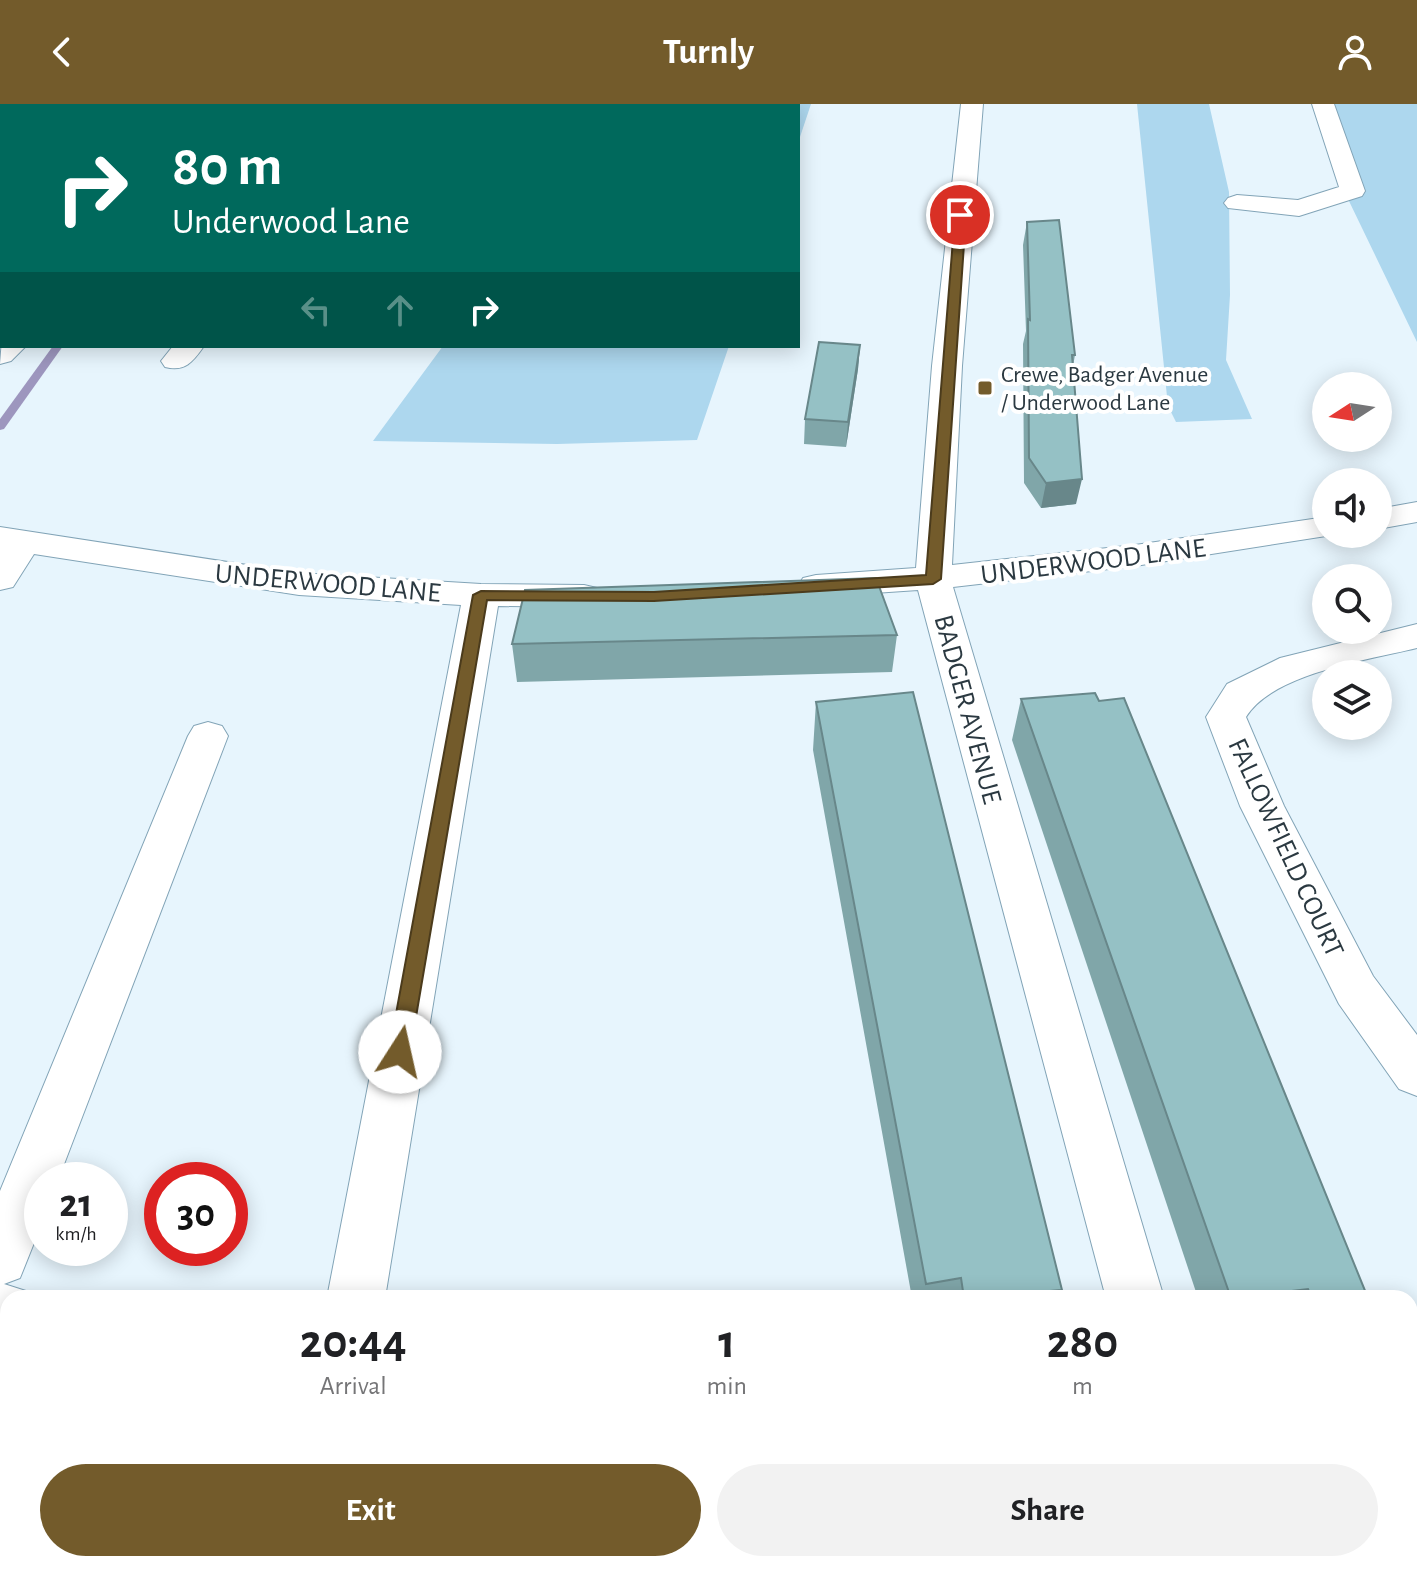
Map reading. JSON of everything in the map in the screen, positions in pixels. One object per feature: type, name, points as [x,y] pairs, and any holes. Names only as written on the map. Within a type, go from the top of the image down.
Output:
[{"type":"street","name":"BADGER AVENUE","points":[[972,104],[947,366],[933,579],[1133,1290]]},
{"type":"street","points":[[1237,203],[1299,208],[1353,191],[1323,104]]},
{"type":"street","points":[[1392,516],[1417,512]]},
{"type":"street","name":"UNDERWOOD LANE","points":[[778,589],[933,579],[1176,551],[1312,529]]},
{"type":"street","name":"UNDERWOOD LANE","points":[[12,540],[270,580],[481,595],[622,596]]},
{"type":"street","points":[[0,579],[12,540]]},
{"type":"street","points":[[357,1290],[481,595]]},
{"type":"street","name":"FALLOWFIELD COURT","points":[[1417,636],[1294,667],[1241,693],[1226,717],[1262,806],[1356,990],[1417,1074]]},
{"type":"street","points":[[0,1259],[208,736]]},
{"type":"shaded area","points":[[800,104],[811,104],[800,137]]},
{"type":"shaded area","points":[[1137,104],[1209,104],[1229,192],[1230,295],[1226,360],[1252,419],[1176,422],[1168,406]]},
{"type":"shaded area","points":[[1323,104],[1417,104],[1417,342],[1348,199]]},
{"type":"shaded area","points":[[442,348],[728,348],[697,440],[557,444],[373,441]]},
{"type":"building","points":[[1059,220],[1075,355],[1072,355],[1082,479],[1046,483],[1029,458],[1027,222]]},
{"type":"building","points":[[819,342],[860,345],[848,422],[805,419]]},
{"type":"building","points":[[876,578],[897,635],[512,644],[525,590]]},
{"type":"building","points":[[913,692],[1062,1290],[963,1290],[961,1278],[926,1284],[816,702]]},
{"type":"building","points":[[1095,693],[1099,701],[1124,698],[1365,1290],[1228,1290],[1021,699]]},
{"type":"waterway","points":[[0,427],[57,348]]},
{"type":"place","name":"Crewe, Badger Avenue / Underwood Lane","points":[[985,388]]},
{"type":"route","points":[[400,1052],[481,595],[654,596],[933,579],[960,215]]}]
